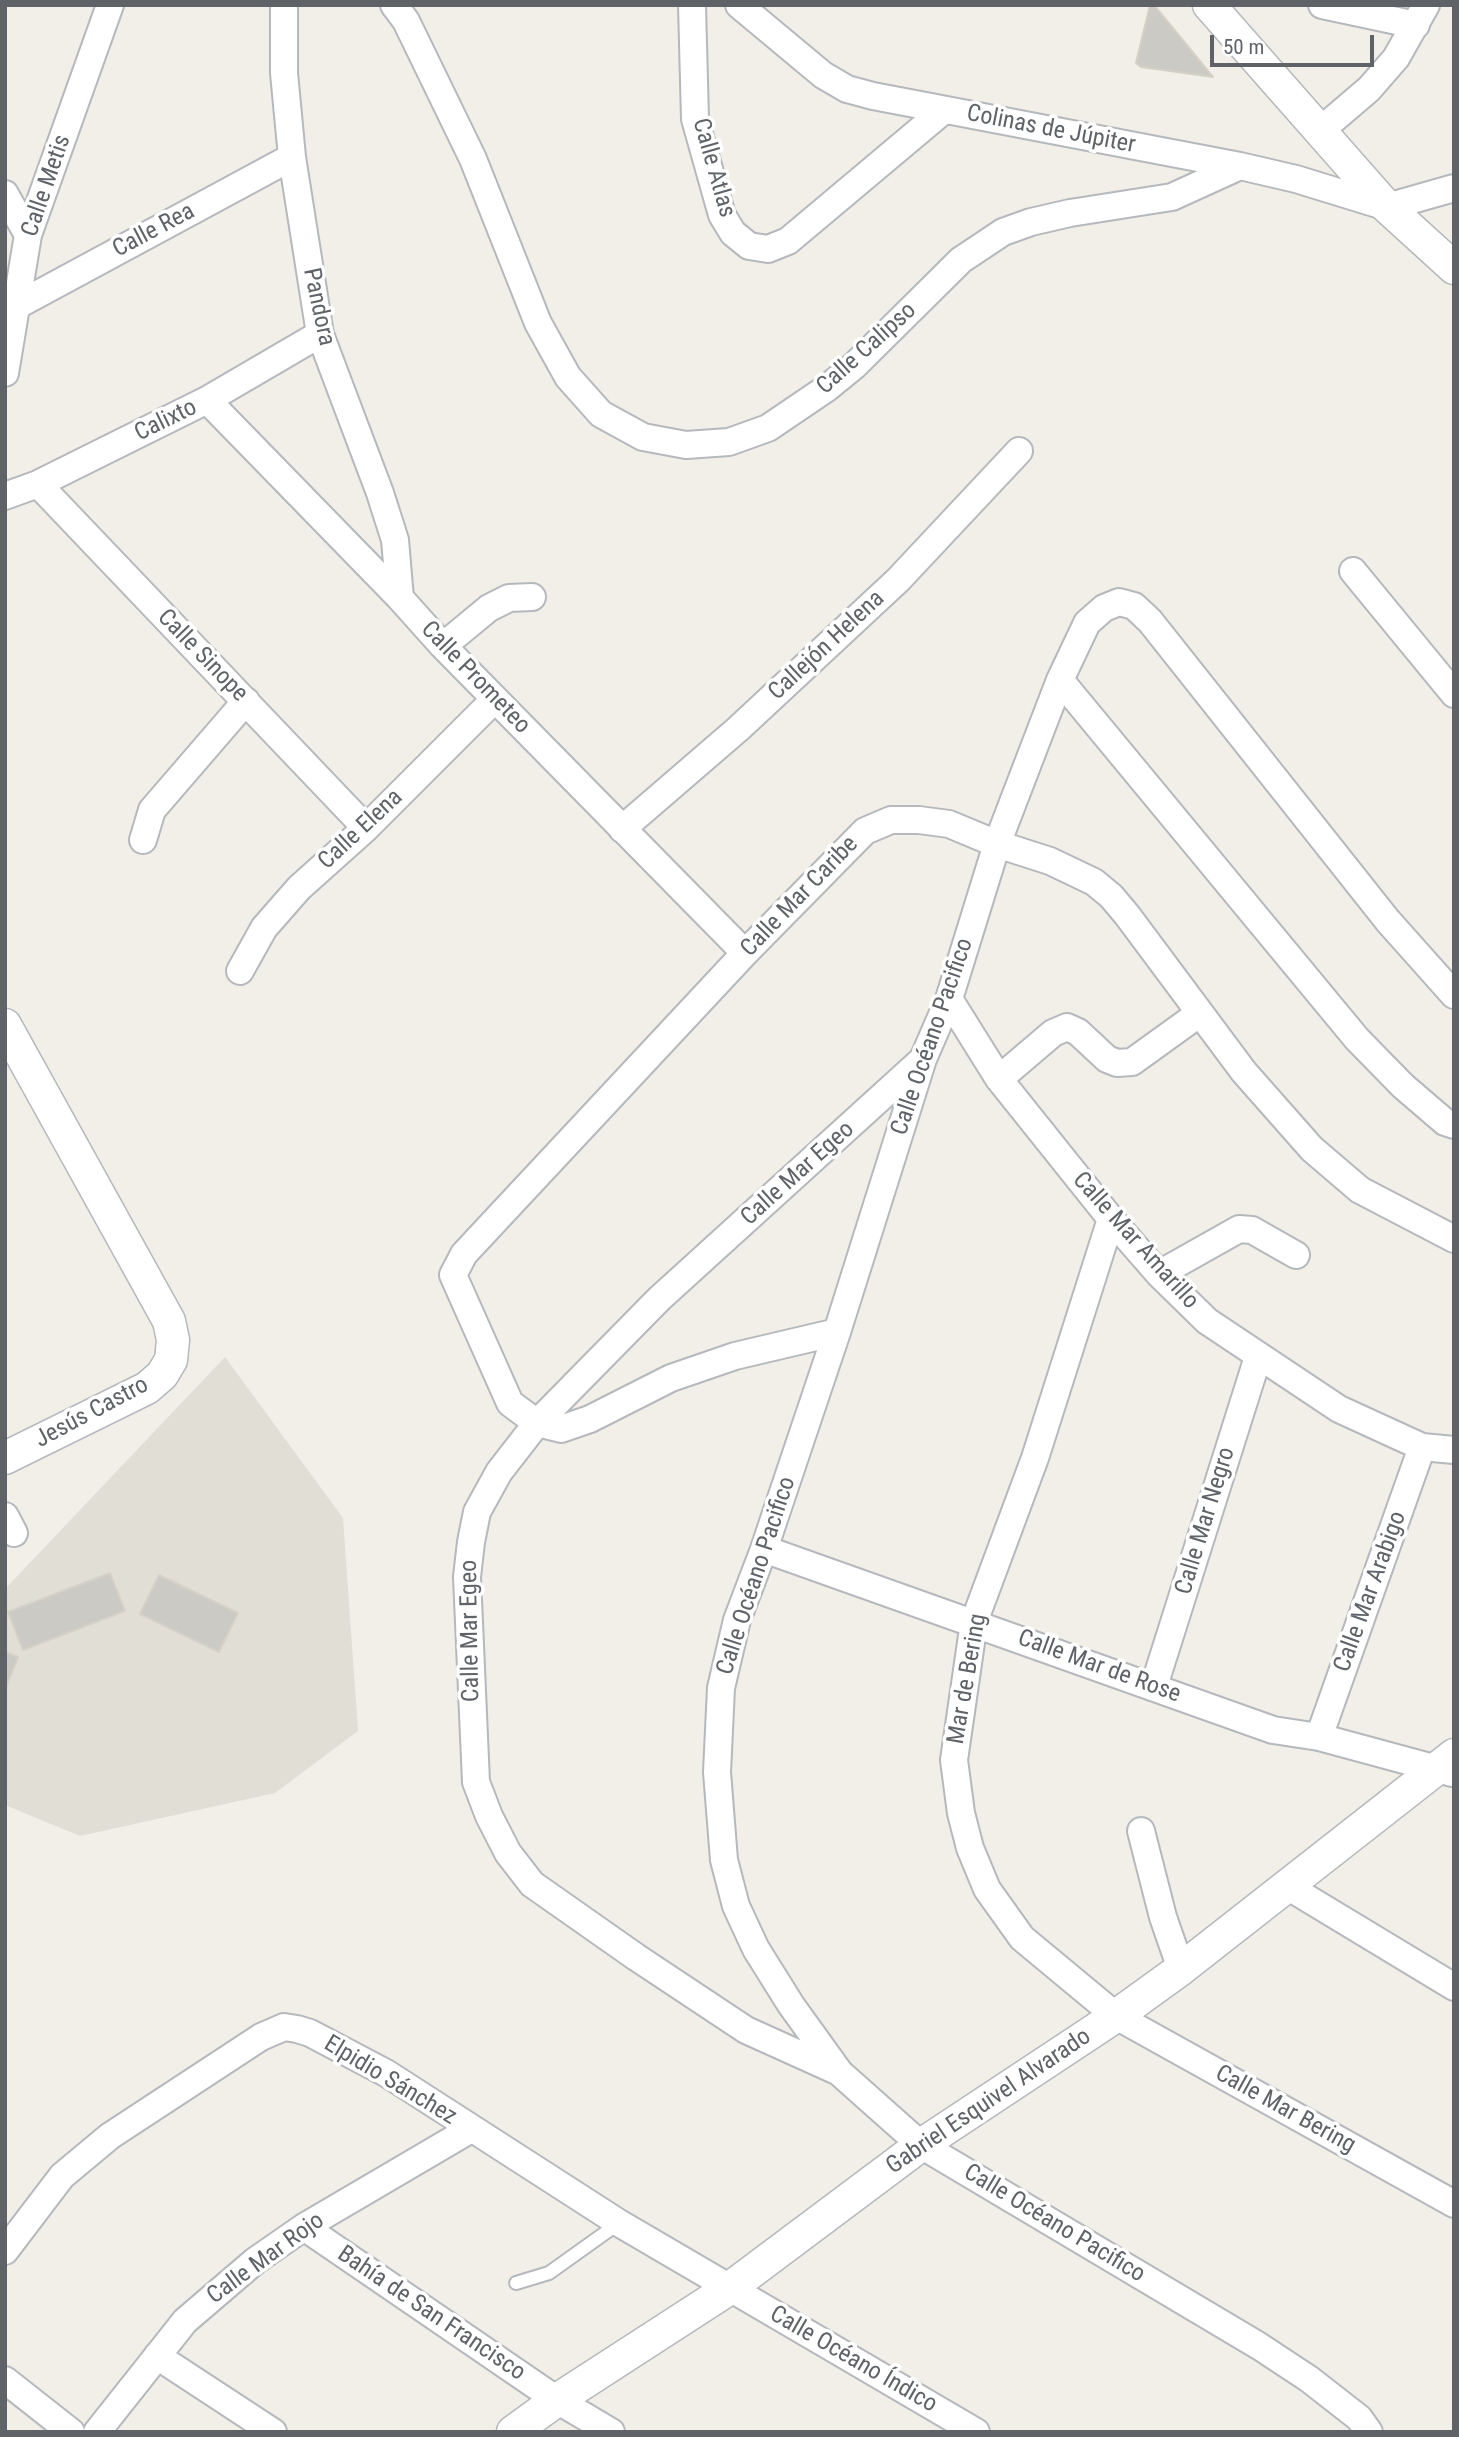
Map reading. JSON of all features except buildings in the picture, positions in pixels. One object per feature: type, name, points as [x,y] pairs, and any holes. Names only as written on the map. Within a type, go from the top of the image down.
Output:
[{"type":"street","name":"Calle Metis","points":[[5,373],[28,235],[110,5]]},
{"type":"street","name":"Pandora","points":[[284,5],[284,73],[292,157],[320,334],[380,492],[395,540],[400,598]]},
{"type":"street","name":"Calle Calipso","points":[[394,5],[406,21],[473,159],[538,323],[568,377],[601,414],[643,437],[686,445],[729,442],[768,428],[854,366],[961,260],[1003,232],[1070,213],[1172,197],[1240,166]]},
{"type":"street","name":"Calle Atlas","points":[[692,5],[695,119],[722,215],[733,233],[749,246],[768,249],[789,241],[944,110]]},
{"type":"street","name":"Colinas de Júpiter","points":[[739,5],[823,75],[847,89],[1240,166],[1296,179],[1387,207]]},
{"type":"street","points":[[1209,5],[1387,207],[1454,268]]},
{"type":"street","points":[[1321,130],[1369,89],[1396,58],[1421,15],[1322,5]]},
{"type":"street","name":"Calle Rea","points":[[16,306],[292,157]]},
{"type":"street","points":[[1387,207],[1454,188]]},
{"type":"street","points":[[5,194],[28,235]]},
{"type":"street","name":"Calixto","points":[[5,496],[38,484],[207,400],[320,334]]},
{"type":"street","name":"Calle Prometeo","points":[[207,400],[400,598],[443,646],[745,953]]},
{"type":"street","name":"Callejón Helena","points":[[622,829],[738,729],[898,580],[1019,451]]},
{"type":"street","name":"Calle Sinope","points":[[38,484],[366,828]]},
{"type":"street","points":[[1353,571],[1454,694]]},
{"type":"street","points":[[443,646],[489,608],[509,598],[532,597]]},
{"type":"street","name":"Calle Océano Pacifico","points":[[1369,2432],[1359,2418],[1309,2379],[1259,2346],[921,2145],[841,2073],[791,2005],[756,1949],[736,1906],[724,1860],[717,1772],[721,1688],[737,1620],[764,1549],[837,1332],[923,1059],[949,999],[997,844],[1060,680],[1087,623],[1104,608],[1119,602],[1134,606],[1150,621],[1388,922],[1454,995]]},
{"type":"street","points":[[1060,680],[1356,1039],[1444,1122],[1454,1125]]},
{"type":"street","name":"Calle Elena","points":[[240,971],[264,928],[299,888],[366,828],[495,699]]},
{"type":"street","points":[[143,840],[152,810],[246,701]]},
{"type":"street","name":"Calle Mar Caribe","points":[[537,1423],[510,1403],[453,1275],[464,1254],[745,953],[865,831],[891,820],[949,824],[997,844],[1051,861],[1094,882],[1111,896],[1244,1072],[1312,1149],[1360,1190],[1454,1239]]},
{"type":"street","name":"Calle Mar Amarillo","points":[[949,999],[999,1079],[1111,1219],[1159,1274],[1207,1321],[1339,1409],[1422,1447],[1454,1450]]},
{"type":"street","points":[[999,1079],[1053,1033],[1067,1027],[1078,1032],[1107,1059],[1117,1063],[1132,1062],[1200,1013]]},
{"type":"street","name":"Jesús Castro","points":[[5,1024],[169,1321],[173,1340],[171,1360],[162,1375],[148,1388],[5,1458]]},
{"type":"street","name":"Calle Mar Egeo","points":[[841,2073],[746,2030],[532,1884],[509,1853],[489,1816],[476,1782],[467,1577],[477,1512],[499,1472],[537,1423],[659,1299],[923,1059]]},
{"type":"street","name":"Mar de Bering","points":[[1111,1219],[1035,1458],[974,1622],[954,1760],[961,1813],[970,1848],[987,1889],[1022,1938],[1116,2016]]},
{"type":"street","points":[[1159,1274],[1239,1229],[1252,1230],[1296,1255]]},
{"type":"street","points":[[537,1423],[561,1429],[590,1419],[671,1378],[735,1356],[837,1332]]},
{"type":"street","name":"Calle Mar Negro","points":[[1154,1686],[1258,1357]]},
{"type":"street","name":"Calle Mar Arabigo","points":[[1319,1737],[1422,1447]]},
{"type":"street","name":"Calle Mar de Rose","points":[[764,1549],[1273,1730],[1319,1737],[1449,1766]]},
{"type":"street","name":"Gabriel Esquivel Alvarado","points":[[513,2432],[557,2400],[730,2288],[921,2145],[1116,2016],[1449,1766]]},
{"type":"street","points":[[1141,1831],[1160,1906],[1181,1969]]},
{"type":"street","points":[[1287,1886],[1454,1987]]},
{"type":"street","name":"Calle Mar Bering","points":[[1116,2016],[1454,2204]]},
{"type":"street","name":"Elpidio Sánchez","points":[[5,2252],[62,2176],[83,2157],[110,2136],[249,2045],[284,2027],[310,2034],[386,2073],[619,2223],[730,2288]]},
{"type":"street","name":"Calle Mar Rojo","points":[[97,2432],[185,2321],[255,2261],[304,2227],[471,2129]]},
{"type":"street","name":"Bahía de San Francisco","points":[[304,2227],[557,2400],[611,2432]]},
{"type":"street","name":"Calle Océano Índico","points":[[730,2288],[976,2432]]},
{"type":"street","points":[[157,2356],[273,2432]]},
{"type":"street","points":[[5,2380],[71,2432]]},
{"type":"lane","points":[[516,2283],[549,2273],[619,2223]]},
{"type":"shaded area","points":[[225,1357],[343,1518],[358,1731],[275,1793],[80,1836],[5,1805],[5,1589]]}]
